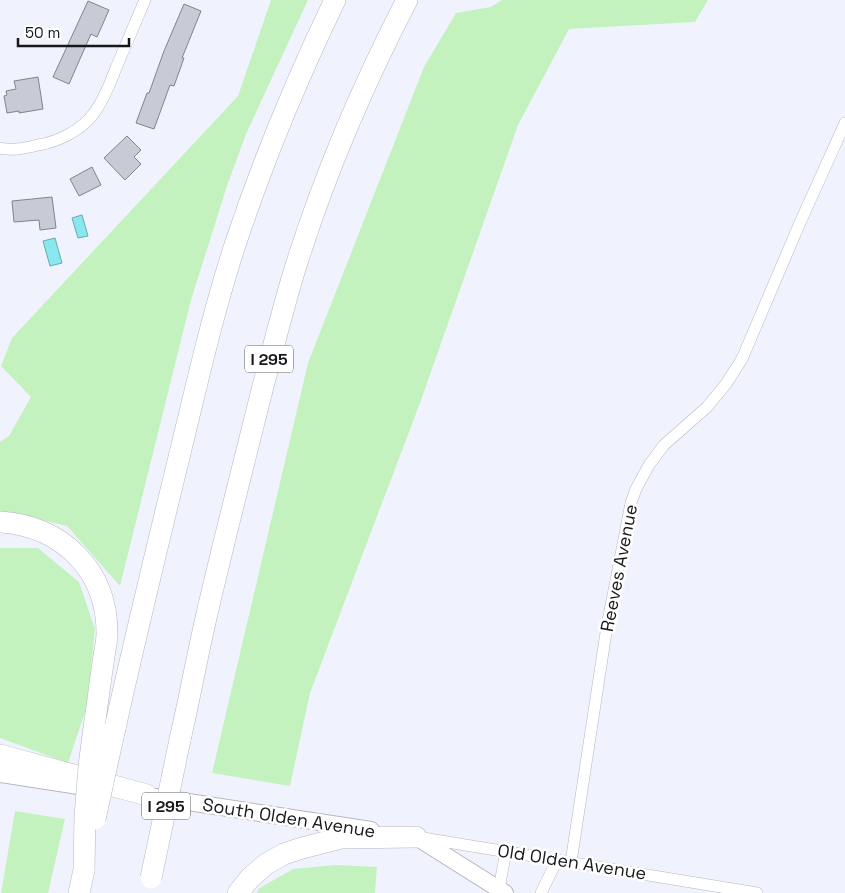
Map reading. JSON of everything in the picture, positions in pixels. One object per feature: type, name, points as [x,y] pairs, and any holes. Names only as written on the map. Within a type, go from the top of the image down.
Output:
[{"type":"highway","points":[[79,893],[144,600],[207,340],[233,251],[253,192],[311,49],[335,0]]},
{"type":"highway","name":"I 295","points":[[150,885],[205,621],[270,356],[295,270],[314,214],[358,103],[408,0]]},
{"type":"highway","points":[[0,522],[32,527],[68,547],[82,561],[93,577],[102,596],[106,613],[107,634],[84,816],[84,870]]},
{"type":"highway","points":[[0,755],[147,795]]},
{"type":"highway","points":[[238,893],[250,878],[266,864],[284,854],[302,848],[341,838],[416,837]]},
{"type":"main road","name":"South Olden Avenue","points":[[0,774],[416,837],[500,892]]},
{"type":"street","points":[[0,148],[24,148],[64,137],[83,124],[94,113],[106,92],[145,0]]},
{"type":"street","name":"Reeves Avenue","points":[[571,862],[607,626],[631,503],[636,489],[649,465],[664,445],[707,407],[726,384],[742,359],[845,123]]},
{"type":"street","name":"Old Olden Avenue","points":[[416,837],[757,893]]},
{"type":"street","points":[[500,892],[506,852]]},
{"type":"street","points":[[541,893],[557,860]]},
{"type":"green space","points":[[271,0],[308,0],[246,134],[228,183],[191,300],[120,586],[67,526],[9,512],[0,514],[0,442],[9,436],[31,397],[1,366],[12,338],[238,96]]},
{"type":"green space","points":[[502,0],[708,0],[695,22],[569,29],[518,125],[420,403],[310,693],[290,786],[212,773],[308,363],[424,67],[456,13],[491,7]]},
{"type":"green space","points":[[0,548],[38,548],[79,582],[95,629],[87,706],[68,763],[0,738]]},
{"type":"green space","points":[[15,811],[65,819],[48,893],[1,893]]},
{"type":"green space","points":[[335,865],[377,867],[375,893],[257,893],[258,889],[293,869]]},
{"type":"water","points":[[82,215],[88,236],[78,238],[72,218]]},
{"type":"water","points":[[55,238],[62,263],[50,266],[43,241]]},
{"type":"building","points":[[88,1],[109,10],[97,37],[91,34],[69,84],[53,77]]},
{"type":"building","points":[[184,4],[201,11],[182,58],[184,58],[174,86],[170,85],[154,129],[136,123]]},
{"type":"building","points":[[38,77],[43,109],[7,113],[4,96],[7,95],[6,91],[16,89],[14,81]]},
{"type":"building","points":[[127,136],[141,150],[134,157],[141,164],[125,180],[104,158]]},
{"type":"building","points":[[92,167],[101,185],[79,196],[70,179]]},
{"type":"building","points":[[52,197],[56,228],[40,230],[39,220],[14,222],[12,201]]}]
